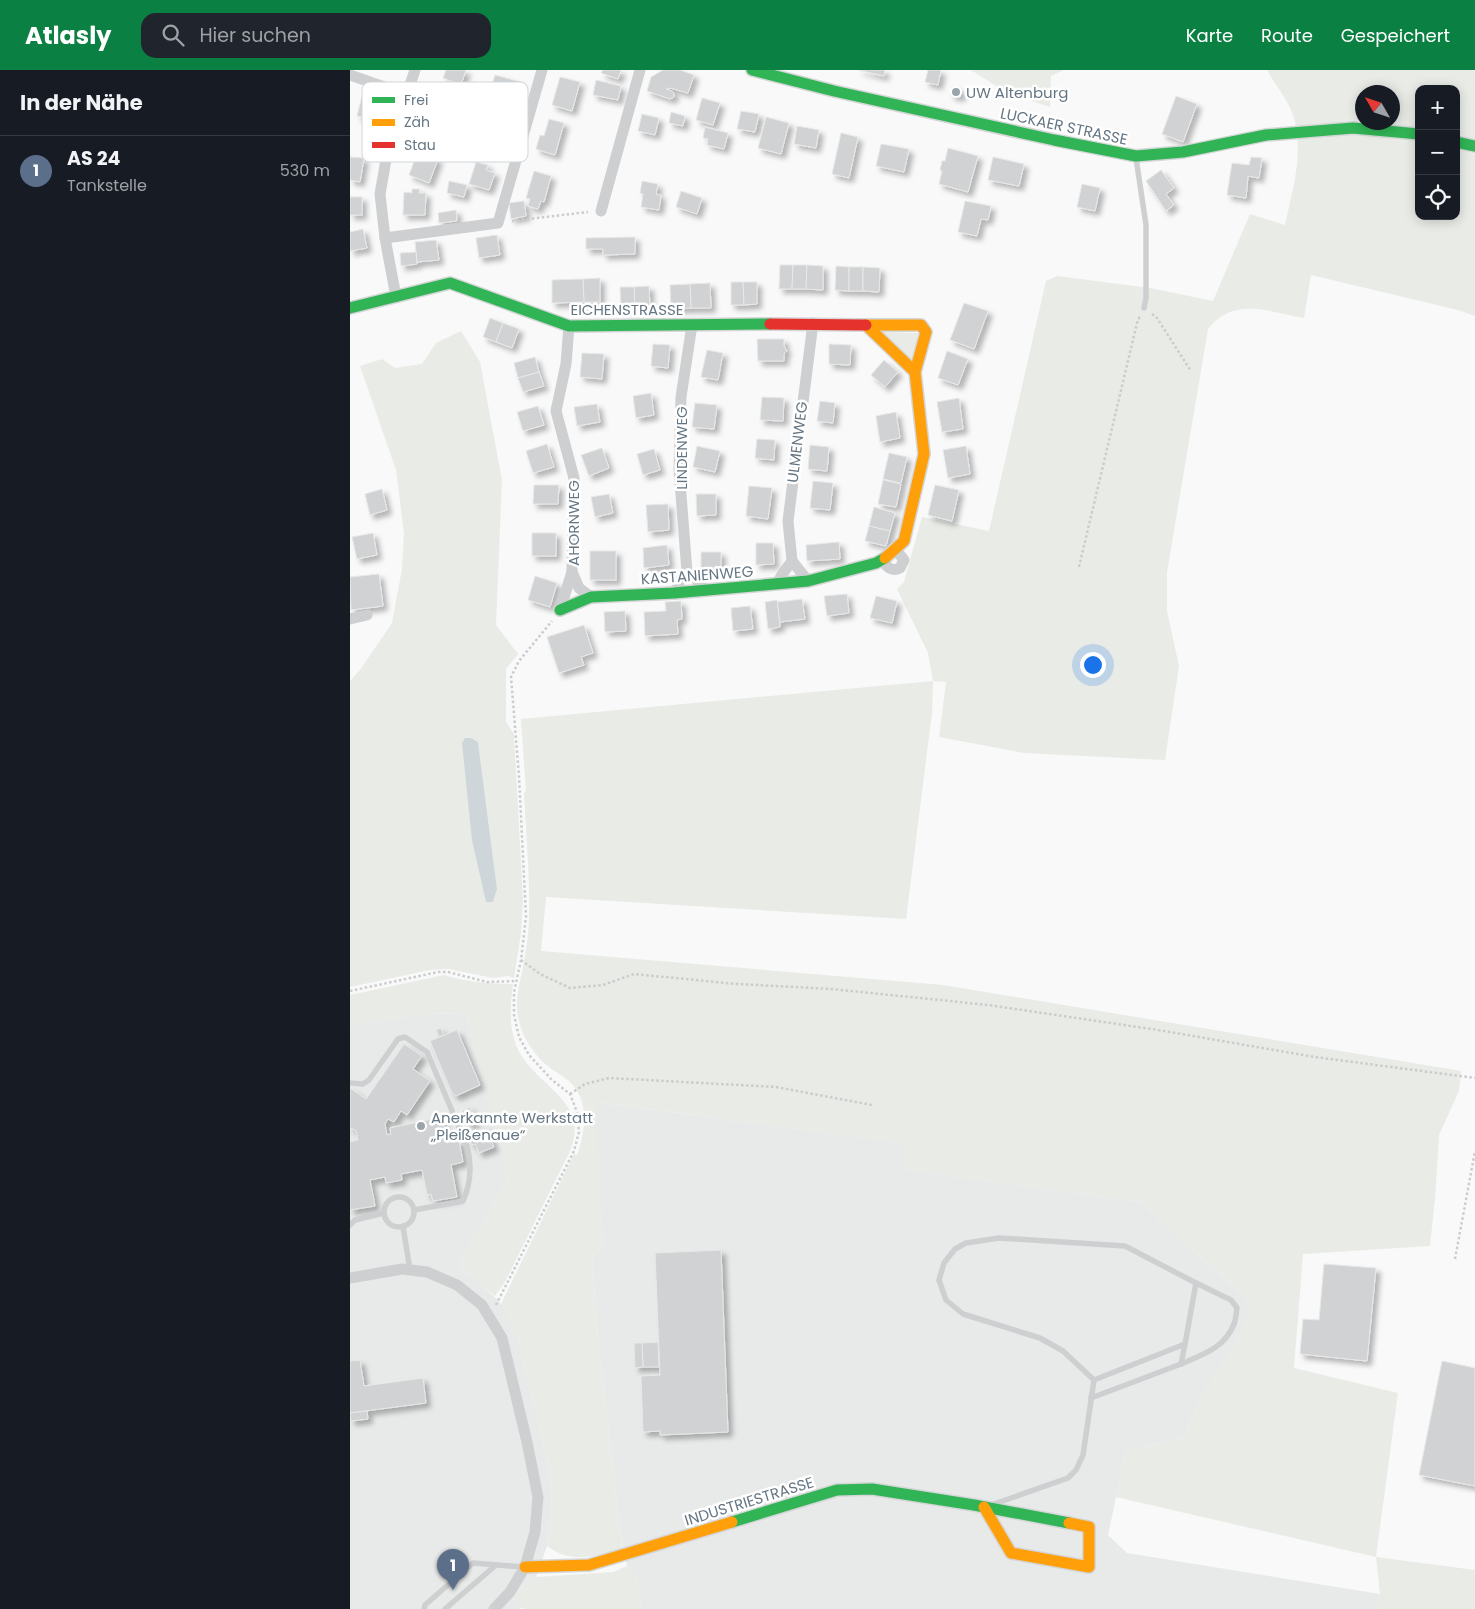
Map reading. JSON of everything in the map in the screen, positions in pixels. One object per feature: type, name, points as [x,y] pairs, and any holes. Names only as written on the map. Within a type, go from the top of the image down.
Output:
[{"type":"street","points":[[411,82],[415,70]]},
{"type":"street","points":[[528,118],[542,70]]},
{"type":"street","points":[[601,211],[640,70]]},
{"type":"street","name":"LUCKAER STRASSE","points":[[752,70],[949,117],[1136,156],[1183,152],[1266,135],[1353,128],[1415,134]]},
{"type":"street","points":[[350,75],[370,82]]},
{"type":"street","points":[[1460,143],[1475,146]]},
{"type":"street","points":[[386,162],[380,194],[385,238],[396,297]]},
{"type":"street","points":[[385,238],[498,222],[515,162]]},
{"type":"street","name":"EICHENSTRASSE","points":[[350,308],[450,283],[569,326],[813,323],[921,325],[926,332],[915,372]]},
{"type":"street","name":"ULMENWEG","points":[[792,561],[788,521],[813,323]]},
{"type":"street","name":"LINDENWEG","points":[[688,572],[680,460],[681,397],[692,325]]},
{"type":"street","points":[[866,325],[915,372],[924,454],[904,541],[896,550],[879,562]]},
{"type":"street","name":"AHORNWEG","points":[[569,326],[566,364],[556,411],[574,478],[572,572],[579,588],[591,597]]},
{"type":"street","name":"KASTANIENWEG","points":[[560,610],[591,597],[674,593],[777,584],[808,580],[879,562],[890,569],[900,568],[904,560],[896,550]]},
{"type":"street","points":[[777,584],[792,561],[808,580]]},
{"type":"street","points":[[560,610],[572,572]]},
{"type":"street","points":[[674,593],[680,581],[688,572],[704,590]]},
{"type":"street","points":[[350,619],[366,615]]},
{"type":"street","points":[[350,1278],[402,1269],[427,1272],[457,1284],[482,1306],[502,1338],[538,1497],[535,1532],[525,1568],[510,1592],[494,1609]]},
{"type":"street","name":"INDUSTRIESTRASSE","points":[[525,1568],[589,1564],[837,1490],[872,1490],[984,1507],[1089,1527],[1089,1567],[1011,1553],[984,1507]]},
{"type":"lane","name":"LUCKAER STRASSE","points":[[1136,156],[1146,225],[1146,298],[1144,308]]},
{"type":"lane","points":[[350,1082],[352,1084],[363,1084],[369,1080],[398,1039],[405,1037],[427,1052],[467,1146],[471,1162],[468,1189],[462,1201],[414,1210]]},
{"type":"lane","points":[[398,1197],[409,1201],[414,1210],[412,1219],[403,1226],[394,1226],[389,1223],[384,1213],[388,1202],[398,1197]]},
{"type":"lane","points":[[350,1225],[353,1219],[384,1213]]},
{"type":"lane","points":[[403,1226],[410,1270]]},
{"type":"lane","points":[[1091,1398],[1211,1352],[1224,1340],[1234,1324],[1237,1308],[1232,1300],[1125,1246],[999,1238],[966,1243],[955,1249],[944,1263],[939,1280],[946,1300],[963,1314],[1040,1338],[1063,1351],[1094,1380]]},
{"type":"lane","points":[[1181,1364],[1196,1283]]},
{"type":"lane","points":[[1094,1380],[1185,1344]]},
{"type":"lane","points":[[984,1507],[1068,1478],[1076,1470],[1083,1455],[1094,1380]]},
{"type":"lane","points":[[424,1609],[425,1605],[473,1563],[525,1568]]},
{"type":"lane","points":[[445,1609],[496,1565]]},
{"type":"path","points":[[498,222],[601,211]]},
{"type":"path","points":[[1079,567],[1137,323],[1144,308],[1157,318],[1191,371]]},
{"type":"path","points":[[497,1304],[574,1151],[578,1132],[578,1112],[570,1094],[552,1080],[529,1055],[519,1037],[514,1015],[514,992],[521,960],[526,917],[519,776],[511,677],[518,661],[560,610]]},
{"type":"path","points":[[521,960],[540,974],[570,988],[603,985],[634,974],[737,984],[832,989],[988,1006],[1158,1030],[1315,1057],[1475,1078]]},
{"type":"path","points":[[350,991],[438,972],[448,972],[487,982],[516,981]]},
{"type":"path","points":[[570,1094],[585,1084],[609,1078],[776,1087],[872,1105]]},
{"type":"path","points":[[1455,1258],[1475,1150]]},
{"type":"path","points":[[491,1296],[500,1308]]},
{"type":"shaded area","points":[[971,70],[1064,70],[1051,76],[1050,107],[1007,93]]},
{"type":"shaded area","points":[[1267,70],[1475,70],[1475,316],[1458,310],[1311,275],[1304,318],[1265,310],[1241,309],[1218,319],[1208,329],[1167,572],[1167,611],[1179,666],[1165,760],[1024,753],[939,737],[946,682],[933,681],[928,653],[897,589],[904,582],[922,517],[989,531],[1046,281],[1057,276],[1150,288],[1213,301],[1250,214],[1285,225],[1297,168],[1298,138],[1291,110]]},
{"type":"shaded area","points":[[461,331],[480,362],[502,480],[496,625],[518,654],[506,669],[506,722],[514,734],[523,901],[521,933],[514,978],[508,976],[493,978],[448,969],[430,970],[350,987],[350,681],[360,670],[392,623],[402,569],[404,533],[396,470],[360,366],[382,359],[395,368],[422,364],[436,343]],"holes":[[[471,738],[478,742],[497,889],[493,902],[486,902]]]},
{"type":"shaded area","points":[[882,332],[919,333],[911,360]]},
{"type":"shaded area","points":[[933,681],[932,713],[906,919],[546,897],[541,951],[943,985],[1461,1071],[1459,1091],[1439,1135],[1430,1246],[1303,1254],[1294,1368],[1398,1393],[1376,1557],[1116,1497],[1126,1451],[1184,1437],[1205,1390],[1229,1355],[1251,1313],[1247,1299],[1140,1202],[904,1169],[903,1143],[596,1102],[603,1245],[592,1256],[598,1339],[623,1548],[594,1556],[575,1557],[557,1552],[547,1546],[552,1507],[549,1467],[518,1338],[501,1304],[574,1154],[577,1155],[584,1126],[584,1116],[583,1107],[576,1089],[535,1053],[523,1034],[518,1014],[518,994],[526,949],[529,915],[524,793],[526,791],[521,719]]},
{"type":"shaded area","points":[[465,738],[471,738],[478,742],[497,889],[493,902],[486,902],[472,840],[462,743]]},
{"type":"shaded area","points":[[444,975],[478,982],[513,984],[511,1021],[517,1047],[530,1067],[560,1097],[573,1119],[575,1133],[571,1149],[505,1282],[495,1296],[458,1267],[508,1179],[466,1013],[426,1014],[350,1025],[350,995]]},
{"type":"shaded area","points":[[466,1013],[508,1179],[458,1267],[499,1301],[518,1338],[549,1467],[552,1507],[547,1546],[536,1577],[522,1586],[513,1599],[522,1607],[520,1609],[350,1609],[350,1025],[426,1014]]},
{"type":"shaded area","points":[[595,1102],[904,1143],[904,1169],[1140,1202],[1247,1299],[1251,1313],[1229,1355],[1205,1390],[1184,1437],[1126,1451],[1108,1535],[1127,1553],[1380,1594],[1376,1609],[641,1609],[637,1579],[627,1566],[620,1529],[598,1339],[592,1256],[603,1245]]},
{"type":"shaded area","points":[[1376,1557],[1475,1570],[1475,1609],[1376,1609],[1380,1594]]},
{"type":"shaded area","points":[[627,1566],[637,1579],[641,1609],[524,1609],[513,1599],[522,1586],[536,1577],[613,1572]]},
{"type":"building","points":[[446,70],[466,70],[462,82],[453,82],[443,78]]},
{"type":"building","points":[[603,70],[621,70],[618,79],[601,73]]},
{"type":"building","points":[[663,70],[680,70],[694,75],[688,93],[670,88],[666,89],[674,93],[674,97],[670,99],[647,91],[651,77]]},
{"type":"building","points":[[858,70],[885,70],[884,76]]},
{"type":"building","points":[[928,70],[941,70],[938,85],[925,82]]},
{"type":"building","points":[[495,75],[521,82],[493,82]]},
{"type":"building","points":[[560,77],[580,82],[572,111],[552,105]]},
{"type":"building","points":[[596,80],[621,86],[618,100],[593,95]]},
{"type":"building","name":"UW Altenburg","points":[[952,87],[962,89],[960,97],[950,95]]},
{"type":"building","points":[[362,96],[362,117],[357,116]]},
{"type":"building","points":[[1176,96],[1197,104],[1183,142],[1162,134]]},
{"type":"building","points":[[702,98],[720,103],[713,125],[696,120]]},
{"type":"building","points":[[741,111],[759,114],[755,132],[737,129]]},
{"type":"building","points":[[671,112],[685,116],[683,126],[669,123]]},
{"type":"building","points":[[642,114],[659,118],[655,135],[638,131]]},
{"type":"building","points":[[766,117],[789,123],[781,154],[758,148]]},
{"type":"building","points":[[549,119],[564,123],[555,155],[536,149],[540,135],[544,136]]},
{"type":"building","points":[[797,126],[819,130],[816,148],[794,144]]},
{"type":"building","points":[[705,127],[728,133],[724,149],[707,145],[708,139],[703,138]]},
{"type":"building","points":[[841,133],[858,137],[849,178],[832,174]]},
{"type":"building","points":[[881,144],[909,149],[904,172],[876,166]]},
{"type":"building","points":[[948,148],[978,156],[968,192],[939,184],[942,161],[945,161]]},
{"type":"building","points":[[350,157],[362,158],[363,162],[360,182],[350,180]]},
{"type":"building","points":[[993,157],[1024,164],[1019,186],[988,180]]},
{"type":"building","points":[[1251,157],[1262,158],[1259,178],[1248,176],[1246,198],[1227,195],[1232,163],[1249,165]]},
{"type":"building","points":[[414,162],[437,162],[429,183],[409,175]]},
{"type":"building","points":[[476,162],[488,165],[486,170],[495,173],[489,190],[469,184]]},
{"type":"building","points":[[1161,170],[1174,188],[1166,194],[1174,205],[1166,211],[1146,181]]},
{"type":"building","points":[[534,171],[551,176],[544,202],[541,201],[538,209],[528,206],[530,199],[526,198]]},
{"type":"building","points":[[449,181],[467,185],[464,197],[447,193]]},
{"type":"building","points":[[642,181],[658,184],[656,194],[661,195],[659,210],[641,207],[643,194],[640,193]]},
{"type":"building","points":[[1082,184],[1100,188],[1095,211],[1077,207]]},
{"type":"building","points":[[412,189],[420,189],[419,193],[426,193],[425,215],[403,215],[404,192],[412,193]]},
{"type":"building","points":[[681,191],[702,198],[697,214],[676,207]]},
{"type":"building","points":[[350,197],[362,197],[362,215],[350,215]]},
{"type":"building","points":[[524,201],[526,216],[511,219],[509,203]]},
{"type":"building","points":[[965,201],[991,206],[988,220],[981,219],[977,236],[958,232]]},
{"type":"building","points":[[456,210],[457,221],[439,223],[438,213]]},
{"type":"building","points":[[363,229],[367,248],[350,251],[350,232]]},
{"type":"building","points":[[497,235],[500,255],[479,258],[476,238]]},
{"type":"building","points":[[635,237],[635,254],[603,255],[603,249],[586,249],[586,238]]},
{"type":"building","points":[[436,240],[439,260],[417,262],[415,242]]},
{"type":"building","points":[[416,252],[417,264],[401,266],[400,253]]},
{"type":"building","points":[[780,265],[793,265],[792,289],[779,289]]},
{"type":"building","points":[[793,265],[807,265],[806,289],[792,289]]},
{"type":"building","points":[[807,265],[823,266],[823,290],[806,289]]},
{"type":"building","points":[[836,266],[849,267],[849,291],[835,290]]},
{"type":"building","points":[[849,267],[863,267],[863,291],[849,291]]},
{"type":"building","points":[[863,267],[880,268],[879,292],[863,291]]},
{"type":"building","points":[[600,278],[600,302],[584,302],[583,279]]},
{"type":"building","points":[[583,279],[584,302],[552,303],[552,280]]},
{"type":"building","points":[[731,282],[743,282],[744,305],[731,305]]},
{"type":"building","points":[[743,282],[757,282],[757,304],[744,305]]},
{"type":"building","points":[[710,283],[711,308],[691,308],[690,284]]},
{"type":"building","points":[[690,284],[691,308],[671,309],[670,285]]},
{"type":"building","points":[[649,286],[650,308],[635,309],[634,287]]},
{"type":"building","points":[[620,287],[634,287],[635,309],[621,309]]},
{"type":"building","points":[[964,303],[988,311],[974,349],[950,340]]},
{"type":"building","points":[[490,318],[503,323],[496,342],[483,337]]},
{"type":"building","points":[[503,323],[519,329],[512,348],[496,342]]},
{"type":"building","points":[[757,339],[784,339],[784,346],[787,351],[784,354],[784,361],[758,361]]},
{"type":"building","points":[[653,344],[670,345],[668,368],[651,366]]},
{"type":"building","points":[[829,344],[851,345],[850,365],[829,364]]},
{"type":"building","points":[[707,350],[723,353],[718,380],[701,377]]},
{"type":"building","points":[[947,351],[968,359],[958,385],[938,378]]},
{"type":"building","points":[[582,353],[604,354],[602,379],[580,377]]},
{"type":"building","points":[[535,357],[539,372],[518,378],[514,363]]},
{"type":"building","points":[[884,360],[898,372],[885,387],[871,375]]},
{"type":"building","points":[[539,372],[544,386],[523,392],[518,378]]},
{"type":"building","points":[[651,393],[654,415],[636,418],[633,396]]},
{"type":"building","points":[[762,397],[784,398],[783,421],[760,420]]},
{"type":"building","points":[[959,398],[963,429],[942,432],[937,402]]},
{"type":"building","points":[[820,401],[835,403],[833,423],[817,421]]},
{"type":"building","points":[[695,403],[717,405],[714,429],[692,427]]},
{"type":"building","points":[[597,404],[600,422],[577,426],[574,407]]},
{"type":"building","points":[[538,406],[544,425],[523,431],[517,412]]},
{"type":"building","points":[[896,412],[900,438],[880,442],[876,416]]},
{"type":"building","points":[[757,439],[775,440],[774,460],[755,458]]},
{"type":"building","points":[[547,444],[554,467],[533,473],[526,451]]},
{"type":"building","points":[[810,445],[829,447],[827,471],[808,469]]},
{"type":"building","points":[[697,446],[720,451],[715,472],[693,467]]},
{"type":"building","points":[[966,446],[970,474],[948,478],[943,450]]},
{"type":"building","points":[[602,448],[609,468],[589,476],[581,455]]},
{"type":"building","points":[[654,449],[660,470],[643,475],[637,454]]},
{"type":"building","points":[[889,453],[907,457],[901,483],[883,479]]},
{"type":"building","points":[[883,480],[901,484],[896,507],[878,504]]},
{"type":"building","points":[[813,481],[833,483],[830,510],[810,508]]},
{"type":"building","points":[[534,485],[559,485],[558,504],[533,504]]},
{"type":"building","points":[[935,485],[959,490],[952,521],[928,515]]},
{"type":"building","points":[[749,486],[772,488],[768,519],[746,516]]},
{"type":"building","points":[[382,489],[387,510],[370,515],[365,494]]},
{"type":"building","points":[[609,494],[613,513],[595,517],[591,497]]},
{"type":"building","points":[[696,494],[716,494],[716,515],[697,516]]},
{"type":"building","points":[[668,504],[669,530],[648,532],[646,505]]},
{"type":"building","points":[[874,507],[895,513],[890,531],[869,526]]},
{"type":"building","points":[[869,526],[890,531],[886,546],[865,541]]},
{"type":"building","points":[[373,533],[377,555],[357,559],[352,537]]},
{"type":"building","points":[[532,533],[556,533],[556,556],[532,556]]},
{"type":"building","points":[[839,542],[840,559],[807,561],[806,545]]},
{"type":"building","points":[[756,543],[773,543],[774,564],[756,565]]},
{"type":"building","points":[[667,545],[669,565],[644,568],[643,548]]},
{"type":"building","points":[[590,551],[616,551],[616,580],[590,580]]},
{"type":"building","points":[[701,552],[721,552],[721,570],[701,571]]},
{"type":"building","points":[[379,574],[383,606],[351,610],[350,577]]},
{"type":"building","points":[[535,576],[557,583],[550,607],[528,600]]},
{"type":"building","points":[[847,594],[849,613],[827,616],[824,596]]},
{"type":"building","points":[[876,596],[897,601],[892,623],[870,618]]},
{"type":"building","points":[[802,599],[805,619],[780,622],[777,602]]},
{"type":"building","points":[[777,600],[780,627],[768,629],[765,602]]},
{"type":"building","points":[[681,601],[682,619],[677,620],[678,634],[645,636],[644,612],[666,611],[665,602]]},
{"type":"building","points":[[750,606],[753,629],[733,631],[731,608]]},
{"type":"building","points":[[625,611],[626,631],[605,632],[604,612]]},
{"type":"building","points":[[584,625],[593,653],[581,657],[584,665],[559,673],[547,637]]},
{"type":"building","points":[[441,1028],[444,1035],[439,1037],[436,1030]]},
{"type":"building","points":[[457,1030],[480,1085],[456,1096],[452,1093],[430,1041]]},
{"type":"building","name":"Anerkannte Werkstatt „Pleißenaue“","points":[[404,1044],[422,1056],[413,1069],[430,1081],[407,1115],[401,1111],[394,1122],[388,1119],[385,1124],[387,1135],[391,1134],[390,1128],[442,1117],[447,1143],[459,1140],[463,1162],[451,1165],[457,1197],[433,1201],[431,1194],[427,1195],[422,1170],[401,1174],[402,1180],[386,1183],[385,1177],[370,1180],[375,1206],[350,1210],[350,1142],[358,1140],[356,1131],[350,1129],[350,1088],[366,1099]]},
{"type":"building","points":[[470,1107],[476,1121],[469,1125],[462,1111]]},
{"type":"building","points":[[486,1128],[494,1147],[479,1153],[475,1144],[472,1145],[468,1136]]},
{"type":"building","points":[[721,1250],[728,1432],[660,1435],[660,1431],[643,1432],[641,1376],[660,1375],[655,1253]]},
{"type":"building","points":[[1324,1264],[1376,1268],[1367,1361],[1300,1354],[1303,1319],[1319,1320]]},
{"type":"building","points":[[658,1342],[659,1367],[643,1367],[642,1343]]},
{"type":"building","points":[[634,1343],[642,1343],[643,1367],[635,1368]]},
{"type":"building","points":[[360,1360],[364,1386],[423,1378],[426,1403],[350,1413],[350,1361]]},
{"type":"building","points":[[1442,1361],[1475,1368],[1475,1486],[1419,1475]]},
{"type":"building","points":[[367,1411],[368,1419],[351,1421],[350,1413]]},
{"type":"traffic: fast","points":[[752,70],[834,91],[1054,140],[1136,156],[1183,152],[1266,135],[1353,128],[1415,134]]},
{"type":"traffic: fast","points":[[1460,143],[1475,146]]},
{"type":"traffic: fast","points":[[350,308],[450,283],[569,326],[770,324]]},
{"type":"traffic: fast","points":[[560,610],[591,597],[674,593],[808,581],[876,563],[885,558]]},
{"type":"traffic: fast","points":[[732,1522],[837,1490],[872,1489],[974,1505],[1069,1523]]},
{"type":"traffic: slow","points":[[885,558],[904,541],[924,454],[915,372],[926,332],[921,325],[866,325],[915,372]]},
{"type":"traffic: slow","points":[[984,1507],[1011,1553],[1089,1567],[1089,1527],[1069,1523]]},
{"type":"traffic: slow","points":[[525,1567],[589,1565],[732,1522]]},
{"type":"traffic: jam","points":[[770,324],[866,325]]},
{"type":"place","name":"UW Altenburg","points":[[956,92]]},
{"type":"place","name":"Anerkannte Werkstatt „Pleißenaue“","points":[[421,1126]]},
{"type":"place","name":"AS 24","points":[[453,1590]]}]
